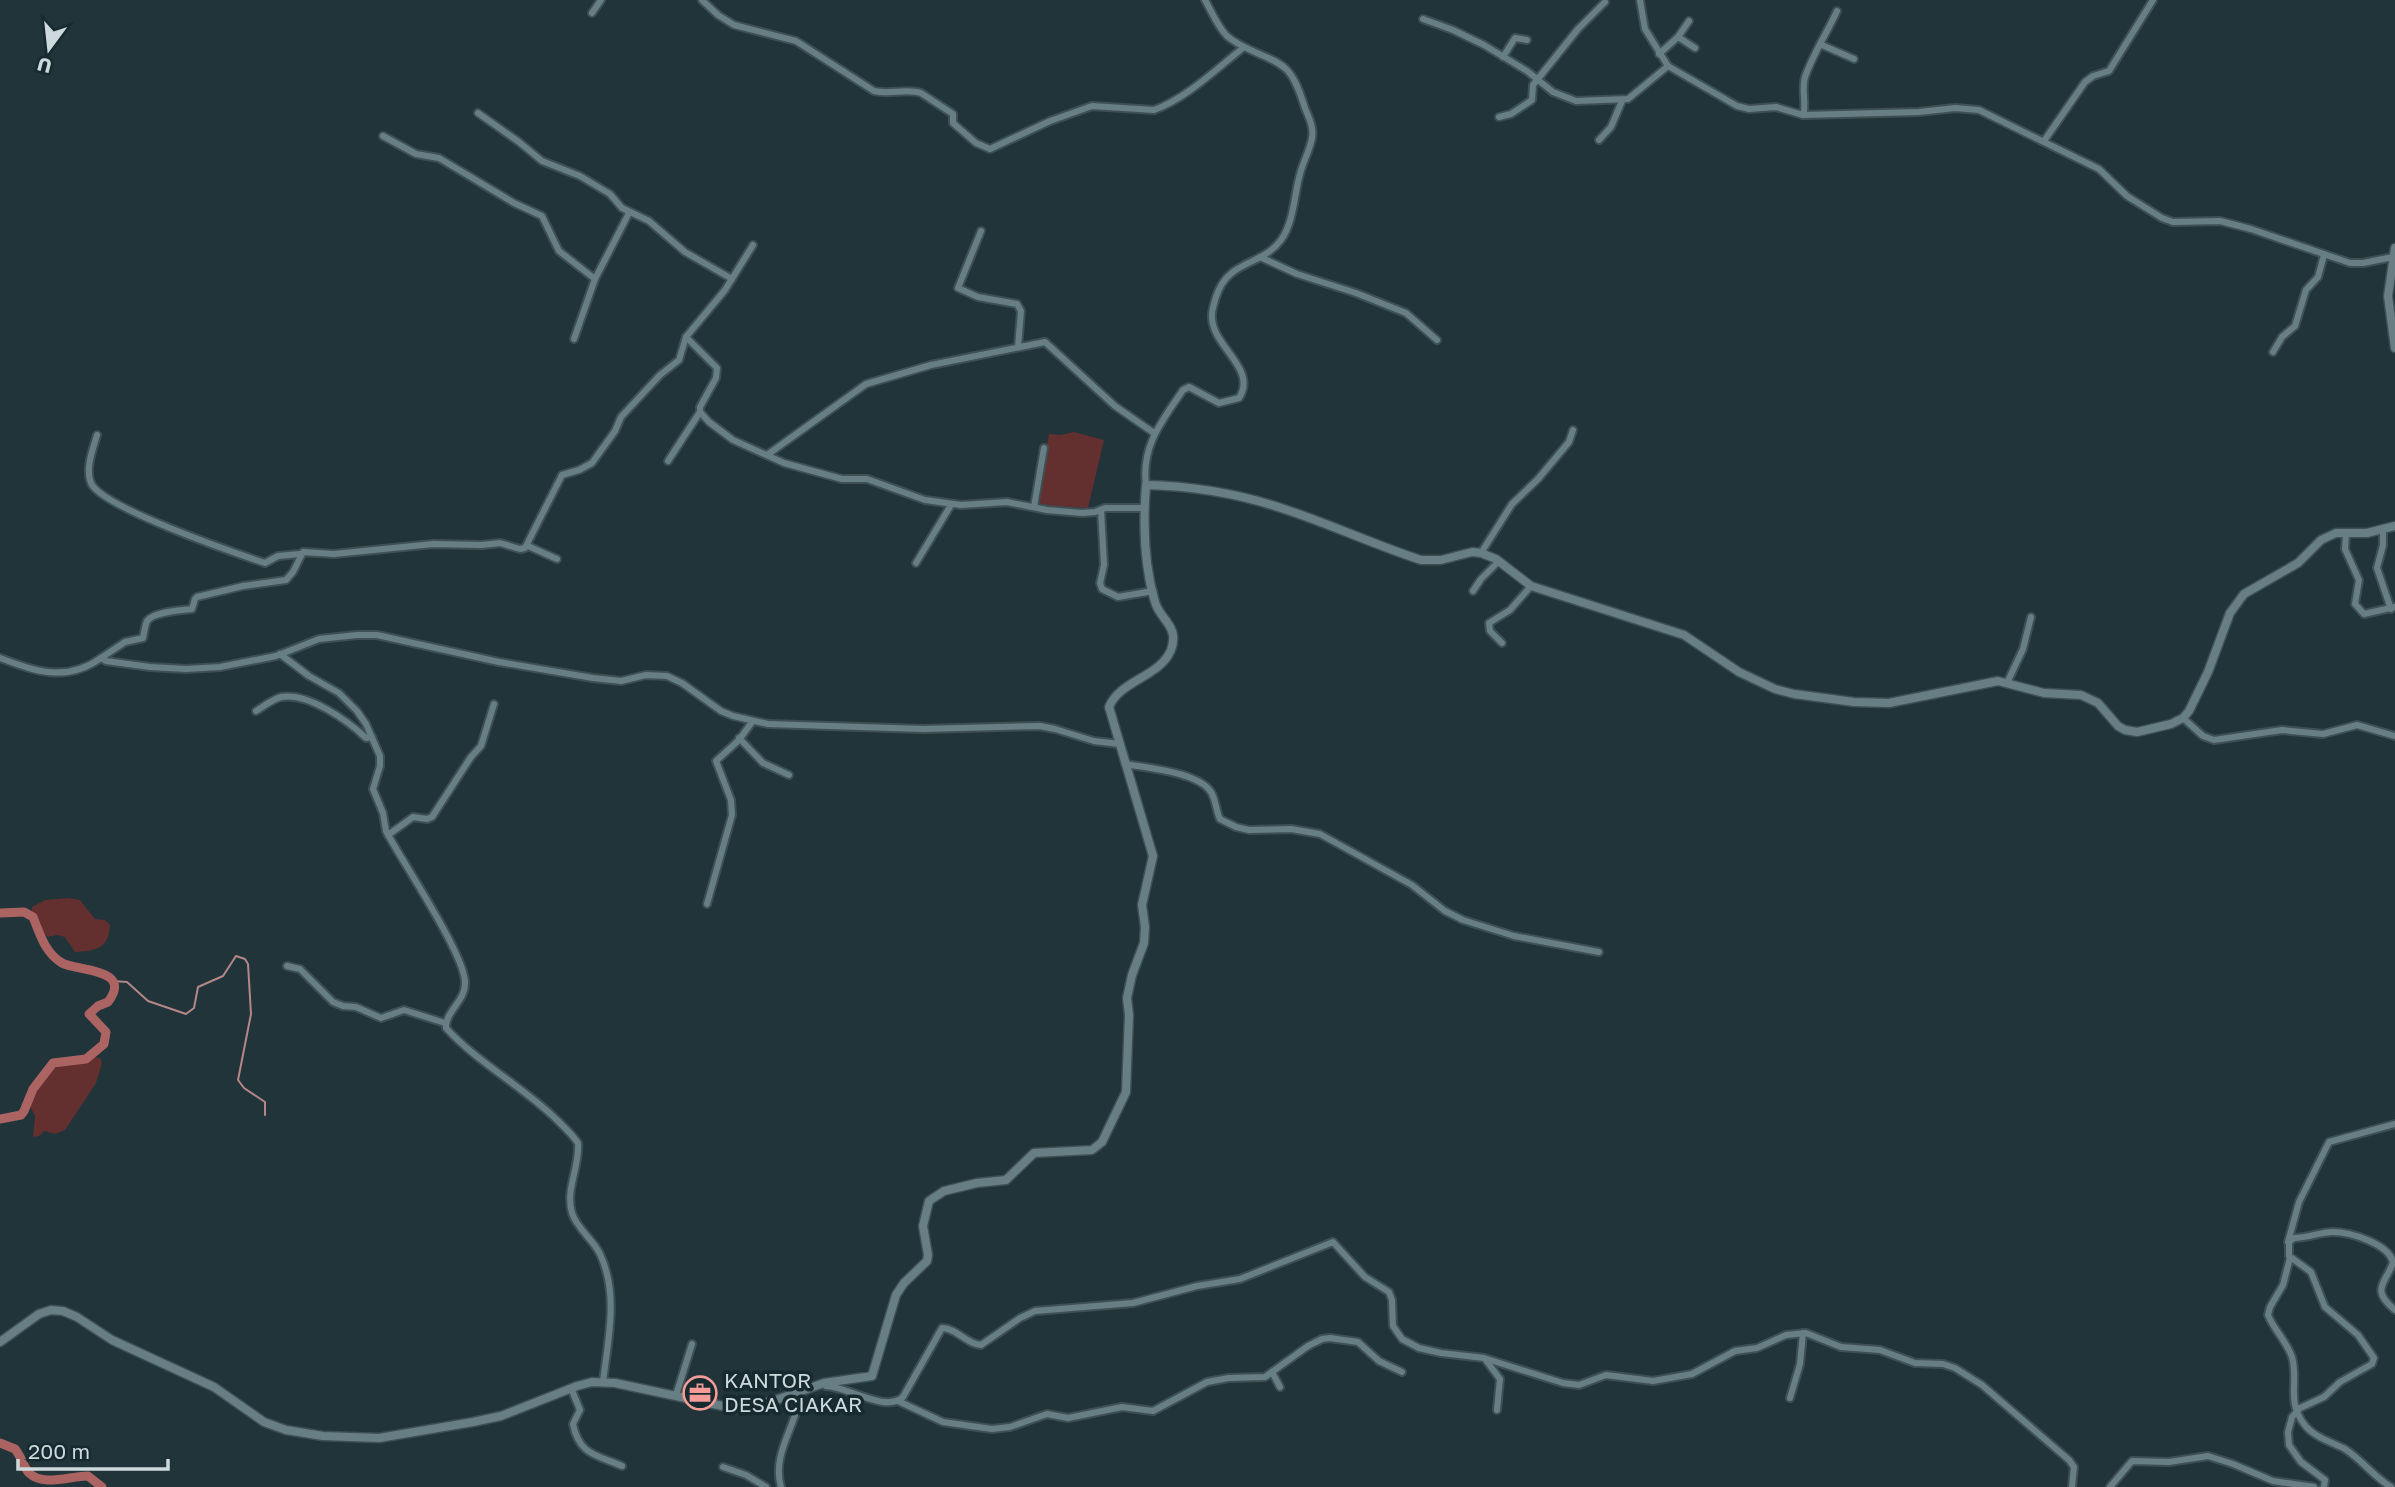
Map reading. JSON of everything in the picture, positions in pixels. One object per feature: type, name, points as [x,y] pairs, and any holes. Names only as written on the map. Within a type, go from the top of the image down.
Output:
[{"type":"street","points":[[592,13],[601,0]]},
{"type":"street","points":[[702,0],[734,25],[796,41],[874,91],[921,93],[953,114],[953,123],[976,143],[990,149],[1050,121],[1092,106],[1154,110],[1187,91],[1243,48]]},
{"type":"street","points":[[0,1342],[46,1311],[63,1311],[112,1340],[214,1387],[264,1422],[286,1430],[323,1436],[379,1438],[461,1424],[501,1416],[584,1384],[603,1382],[737,1409],[773,1401],[817,1385],[869,1378],[873,1374],[896,1295],[904,1283],[927,1261],[923,1226],[929,1201],[944,1191],[977,1182],[1006,1180],[1034,1153],[1092,1150],[1102,1142],[1126,1092],[1129,1015],[1127,999],[1132,975],[1144,943],[1142,905],[1153,856],[1109,711],[1110,703],[1162,663],[1172,646],[1171,628],[1155,604],[1146,556],[1144,469],[1149,445],[1154,433],[1185,388],[1189,387],[1219,403],[1239,398],[1244,390],[1244,376],[1219,340],[1212,319],[1219,288],[1234,269],[1261,257],[1281,240],[1288,226],[1300,170],[1312,140],[1312,125],[1287,70],[1276,62],[1243,48],[1218,25],[1205,0]]},
{"type":"street","points":[[1640,0],[1645,29],[1668,66],[1737,106],[1749,109],[1776,107],[1803,115],[1955,108],[1979,110],[2099,169],[2127,196],[2173,222],[2196,220],[2230,224],[2350,263],[2363,263],[2394,252],[2388,296],[2395,348]]},
{"type":"street","points":[[2044,141],[2085,82],[2093,76],[2109,71],[2153,0]]},
{"type":"street","points":[[1499,117],[1511,114],[1532,100],[1532,87],[1576,32],[1605,2]]},
{"type":"street","points":[[1803,115],[1804,80],[1837,11]]},
{"type":"street","points":[[1423,19],[1453,30],[1503,57],[1553,92],[1576,101],[1622,101],[1636,95],[1668,66]]},
{"type":"street","points":[[1659,54],[1678,37],[1689,20]]},
{"type":"street","points":[[1678,37],[1695,48]]},
{"type":"street","points":[[1503,57],[1514,39],[1527,40]]},
{"type":"street","points":[[1822,45],[1854,60]]},
{"type":"street","points":[[1599,140],[1611,127],[1622,101]]},
{"type":"street","points":[[478,113],[542,161],[579,176],[610,194],[629,213],[646,219],[685,252],[732,279]]},
{"type":"street","points":[[383,136],[416,154],[439,158],[517,205],[542,216],[559,251],[595,279]]},
{"type":"street","points":[[574,339],[595,279],[629,213]]},
{"type":"street","points":[[981,231],[958,288],[978,297],[1017,304],[1021,311],[1018,347]]},
{"type":"street","points":[[97,435],[89,467],[90,481],[95,489],[144,517],[265,563],[278,556],[305,552],[334,554],[433,544],[500,543],[520,549],[528,545],[562,474],[592,463],[622,416],[660,374],[680,358],[686,337],[732,279],[753,245]]},
{"type":"street","points":[[2273,352],[2282,337],[2295,326],[2305,290],[2318,277],[2324,255]]},
{"type":"street","points":[[1261,257],[1297,274],[1406,313],[1437,340]]},
{"type":"street","points":[[668,460],[700,412],[716,378],[717,368],[686,337]]},
{"type":"street","points":[[767,456],[866,384],[920,368],[1048,343],[1090,386],[1154,433]]},
{"type":"street","points":[[700,412],[733,440],[767,456],[798,468],[842,479],[867,479],[925,500],[951,505],[1007,502],[1082,513],[1110,507],[1144,508]]},
{"type":"street","points":[[1481,553],[1512,504],[1538,479],[1569,442],[1573,430]]},
{"type":"street","points":[[1034,507],[1044,448]]},
{"type":"street","points":[[1146,485],[1212,491],[1284,509],[1421,560],[1441,560],[1472,552],[1481,553],[1499,561],[1531,586],[1684,635],[1740,672],[1775,689],[1794,694],[1854,702],[1889,703],[1937,695],[1990,681],[2007,682],[2044,694],[2081,695],[2098,703],[2118,726],[2137,732],[2183,718],[2208,672],[2230,613],[2244,594],[2298,564],[2321,540],[2336,533],[2367,533],[2395,526]]},
{"type":"street","points":[[916,563],[951,505]]},
{"type":"street","points":[[1101,510],[1104,565],[1100,583],[1102,589],[1118,597],[1153,591]]},
{"type":"street","points":[[2346,533],[2345,549],[2359,580],[2355,604],[2364,614],[2393,608],[2377,568],[2383,545],[2383,531]]},
{"type":"street","points":[[528,545],[557,559]]},
{"type":"street","points":[[0,659],[32,671],[51,673],[76,670],[125,642],[143,638],[147,622],[153,617],[172,609],[192,609],[197,597],[243,586],[286,580],[293,572],[300,554]]},
{"type":"street","points":[[1474,591],[1481,579],[1499,561]]},
{"type":"street","points":[[1502,643],[1490,631],[1489,623],[1510,610],[1531,586]]},
{"type":"street","points":[[2007,682],[2023,649],[2031,617]]},
{"type":"street","points":[[101,658],[143,667],[220,667],[280,654],[319,639],[368,634],[499,662],[593,678],[621,681],[646,675],[662,675],[682,683],[721,711],[752,722],[885,728],[1048,727],[1094,741],[1120,744]]},
{"type":"street","points":[[280,654],[345,698],[363,718],[372,737],[381,759],[374,793],[388,835],[445,935],[465,978],[463,993],[446,1023]]},
{"type":"street","points":[[256,711],[280,697],[300,698],[337,716],[366,738],[372,737]]},
{"type":"street","points":[[388,835],[413,817],[427,820],[432,817],[481,746],[494,704]]},
{"type":"street","points":[[2183,718],[2203,736],[2214,740],[2282,730],[2323,734],[2357,725],[2395,736]]},
{"type":"street","points":[[707,904],[732,815],[731,800],[716,761],[752,722]]},
{"type":"street","points":[[739,738],[763,763],[789,775]]},
{"type":"street","points":[[1125,764],[1173,773],[1200,783],[1211,793],[1220,819],[1236,827],[1253,830],[1303,830],[1329,838],[1412,884],[1446,911],[1463,920],[1514,936],[1599,952]]},
{"type":"street","points":[[287,966],[300,969],[340,1006],[354,1007],[381,1018],[404,1010],[446,1023]]},
{"type":"street","points":[[446,1023],[449,1031],[541,1105],[578,1143],[570,1192],[572,1213],[599,1252],[611,1288],[611,1316],[603,1382]]},
{"type":"street","points":[[2391,1487],[2346,1450],[2311,1431],[2297,1411],[2293,1399],[2295,1371],[2291,1355],[2268,1315],[2283,1285],[2290,1258],[2290,1228],[2299,1202],[2329,1142],[2395,1124]]},
{"type":"street","points":[[2288,1244],[2294,1238],[2337,1232],[2386,1249],[2391,1254],[2393,1263],[2383,1279],[2381,1289],[2386,1302],[2395,1310]]},
{"type":"street","points":[[817,1385],[848,1389],[880,1402],[893,1403],[895,1400],[900,1401],[906,1392],[942,1328],[950,1329],[970,1342],[981,1345],[1035,1311],[1133,1303],[1196,1286],[1245,1278],[1331,1242],[1338,1245],[1365,1277],[1389,1292],[1392,1300],[1391,1320],[1396,1333],[1402,1339],[1430,1351],[1484,1358],[1569,1384],[1584,1384],[1606,1375],[1653,1381],[1692,1374],[1735,1351],[1757,1348],[1781,1337],[1803,1333],[1835,1346],[1885,1351],[1915,1363],[1949,1366],[1966,1374],[2070,1460],[2074,1467],[2072,1487]]},
{"type":"street","points":[[2290,1258],[2311,1272],[2325,1307],[2360,1336],[2374,1359],[2372,1364],[2340,1382],[2327,1395],[2297,1411],[2289,1426],[2289,1445],[2301,1462],[2325,1480],[2324,1487]]},
{"type":"street","points":[[1790,1398],[1800,1364],[1803,1333]]},
{"type":"street","points":[[895,1400],[943,1422],[992,1429],[1005,1428],[1046,1414],[1068,1418],[1122,1406],[1153,1411],[1207,1382],[1229,1378],[1262,1378],[1308,1346],[1330,1338],[1358,1342],[1379,1360],[1402,1372]]},
{"type":"street","points":[[676,1395],[692,1344]]},
{"type":"street","points":[[1484,1358],[1500,1379],[1497,1410]]},
{"type":"street","points":[[1272,1372],[1280,1387]]},
{"type":"street","points":[[572,1388],[580,1410],[573,1424],[580,1442],[589,1453],[622,1466]]},
{"type":"street","points":[[781,1487],[778,1468],[800,1404],[801,1391]]},
{"type":"street","points":[[2110,1487],[2132,1461],[2169,1462],[2202,1456],[2224,1460],[2273,1481],[2314,1487]]},
{"type":"street","points":[[723,1466],[766,1487]]},
{"type":"shaded area","points":[[1074,432],[1104,440],[1088,508],[1036,505],[1049,434]]},
{"type":"shaded area","points":[[45,900],[80,900],[95,919],[105,920],[110,925],[107,939],[100,947],[75,952],[65,937],[48,937],[43,933],[32,907]]},
{"type":"shaded area","points":[[94,1057],[100,1058],[102,1063],[96,1083],[65,1130],[55,1134],[44,1131],[33,1137],[35,1116],[30,1106],[30,1091],[34,1080],[53,1064],[81,1064]]},
{"type":"waterway","points":[[0,913],[24,912],[33,917],[44,943],[56,959],[69,966],[100,973],[114,983],[114,991],[108,1002],[89,1014],[106,1032],[104,1044],[86,1059],[53,1063],[33,1089],[21,1115],[0,1119]]},
{"type":"waterway","points":[[112,981],[127,982],[148,1001],[186,1014],[194,1008],[198,987],[223,976],[236,956],[245,959],[248,964],[251,1014],[238,1080],[244,1088],[265,1102],[265,1115]]},
{"type":"waterway","points":[[0,1443],[15,1449],[29,1473],[35,1477],[49,1480],[88,1476],[102,1487]]},
{"type":"place","name":"KANTOR DESA CIAKAR","points":[[700,1393]]}]
